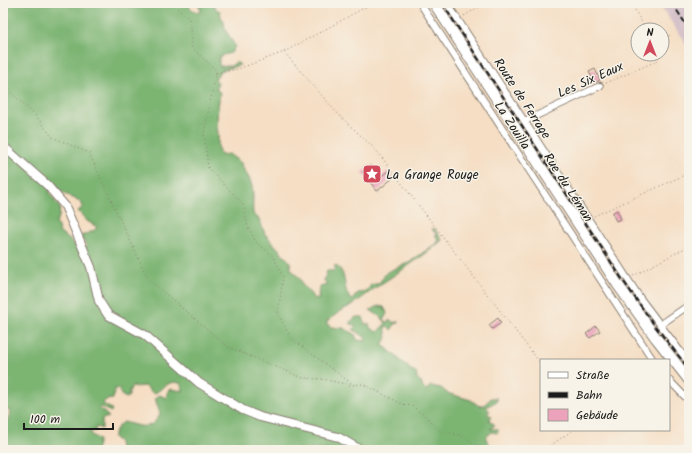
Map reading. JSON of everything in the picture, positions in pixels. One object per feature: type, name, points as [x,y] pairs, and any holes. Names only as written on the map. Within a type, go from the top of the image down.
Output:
[{"type":"main road","name":"Rue du Léman","points":[[434,3],[618,285],[668,358]]},
{"type":"main road","name":"Rue du Léman","points":[[670,360],[689,380]]},
{"type":"street","name":"La Zouilla","points":[[420,3],[652,359]]},
{"type":"street","name":"Route de Ferrage","points":[[447,3],[628,279],[689,363]]},
{"type":"street","name":"Les Six Eaux","points":[[525,121],[600,86]]},
{"type":"street","points":[[3,146],[47,184],[65,206],[90,268],[99,301],[108,315],[145,335],[199,383],[243,410],[268,419],[338,438],[361,450]]},
{"type":"street","points":[[660,325],[689,305]]},
{"type":"street","points":[[670,381],[689,401]]},
{"type":"path","points":[[171,3],[189,19],[191,26],[192,48],[196,54],[214,68],[216,73],[204,133],[208,168],[243,204],[248,228],[256,242],[273,256],[283,277],[278,314],[291,338],[352,384]]},
{"type":"path","points":[[216,73],[238,70],[284,52],[373,3]]},
{"type":"path","points":[[458,19],[486,3]]},
{"type":"path","points":[[631,3],[642,22]]},
{"type":"path","points":[[284,52],[338,114],[376,150],[540,363]]},
{"type":"path","name":"Les Six Eaux","points":[[600,86],[655,62]]},
{"type":"path","points":[[3,85],[37,117],[52,137],[89,152],[148,279],[228,347],[302,378],[364,384],[402,404],[412,406],[440,431],[460,435],[486,450]]},
{"type":"path","points":[[589,220],[595,215],[689,173]]},
{"type":"path","points":[[628,279],[689,246]]},
{"type":"path","points":[[544,450],[572,431]]},
{"type":"shaded area","points":[[659,3],[685,3],[689,8],[689,49]]},
{"type":"green space","points":[[3,3],[187,3],[191,9],[199,13],[201,9],[197,3],[213,3],[216,9],[220,11],[225,29],[235,46],[231,53],[223,55],[219,58],[219,66],[231,66],[236,62],[240,65],[220,71],[215,79],[218,83],[216,88],[220,93],[217,118],[219,150],[221,155],[229,154],[241,163],[252,185],[253,214],[259,219],[265,234],[290,262],[291,269],[301,280],[302,285],[308,290],[314,299],[319,299],[318,294],[320,287],[327,285],[324,280],[327,271],[334,271],[335,265],[342,272],[347,292],[352,300],[358,293],[366,292],[371,285],[379,283],[387,272],[410,262],[438,242],[439,240],[436,237],[436,233],[431,229],[434,228],[442,240],[423,256],[330,320],[327,320],[327,324],[331,327],[343,328],[355,334],[357,340],[366,341],[365,337],[353,329],[356,326],[349,323],[356,317],[363,317],[365,324],[369,324],[370,328],[377,332],[386,323],[382,318],[370,310],[379,306],[384,307],[387,313],[384,319],[387,322],[390,320],[395,323],[398,321],[399,323],[395,324],[391,330],[388,326],[385,327],[387,338],[382,344],[411,370],[416,372],[417,378],[426,390],[431,386],[441,388],[447,393],[471,400],[479,406],[484,405],[491,398],[497,398],[497,401],[486,407],[490,411],[487,414],[492,416],[489,420],[495,425],[490,429],[497,429],[499,431],[497,433],[492,432],[486,437],[487,441],[496,450],[272,450],[267,447],[265,450],[227,450],[223,445],[220,445],[217,450],[120,450],[119,442],[114,438],[114,434],[119,425],[124,422],[140,426],[153,423],[160,414],[155,398],[160,395],[166,398],[171,389],[183,391],[181,384],[174,382],[170,383],[154,394],[145,386],[132,387],[129,391],[129,396],[126,398],[121,395],[119,389],[115,389],[113,399],[106,400],[103,403],[112,409],[111,412],[102,407],[99,408],[109,417],[102,419],[102,429],[96,427],[95,431],[90,431],[92,435],[99,440],[96,450],[3,450],[3,433],[5,431],[3,430],[3,415],[5,412],[6,420],[8,421],[10,410],[5,410],[3,408],[3,402],[6,401],[3,399],[3,396],[6,400],[9,397],[3,391]],"holes":[[[54,186],[65,194],[81,202],[83,207],[78,211],[87,221],[97,227],[93,231],[81,236],[82,240],[87,245],[86,247],[77,248],[71,241],[60,233],[56,222],[59,217],[60,208],[49,192]]]},
{"type":"building","points":[[595,69],[600,80],[595,83],[589,72]]},
{"type":"building","points":[[371,165],[380,177],[388,171],[393,178],[377,191],[362,172]]},
{"type":"building","points":[[617,210],[621,219],[616,221],[612,213]]},
{"type":"building","points":[[498,318],[501,323],[492,329],[489,325]]},
{"type":"building","points":[[596,326],[600,331],[590,338],[586,334]]},
{"type":"railway","points":[[442,3],[624,282],[655,326],[689,369]]},
{"type":"railway","points":[[672,3],[689,29]]},
{"type":"place","name":"La Grange Rouge","points":[[372,174]]}]
